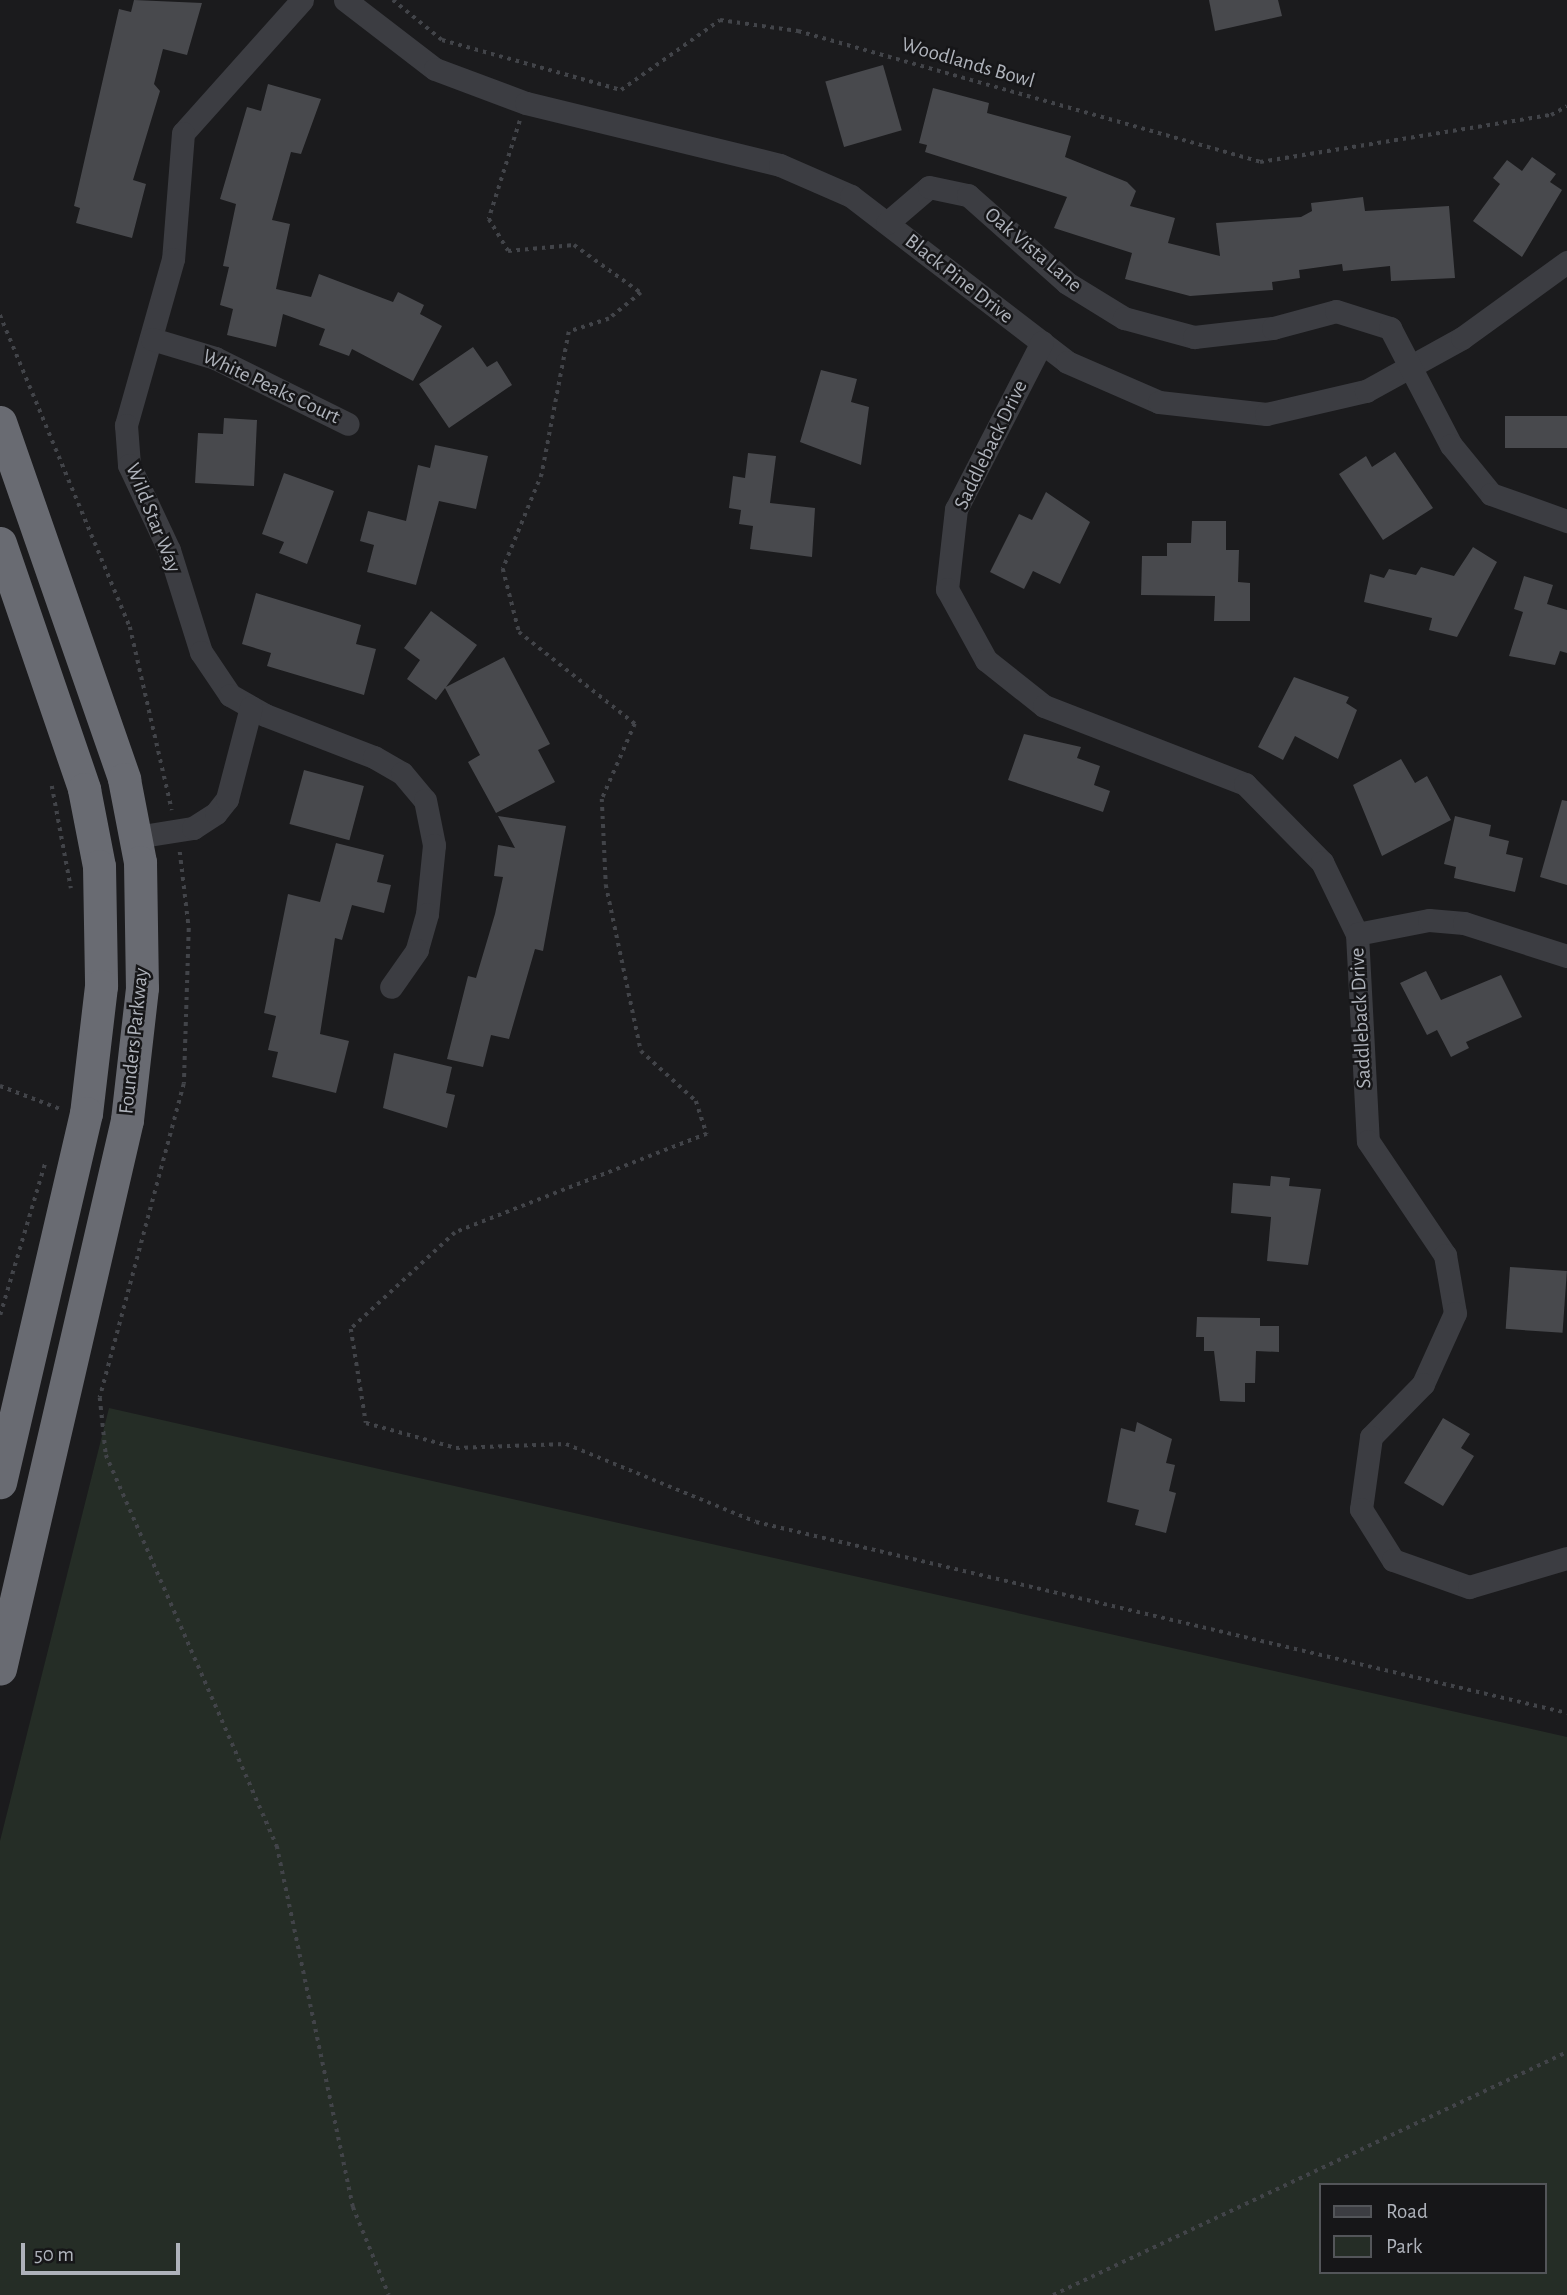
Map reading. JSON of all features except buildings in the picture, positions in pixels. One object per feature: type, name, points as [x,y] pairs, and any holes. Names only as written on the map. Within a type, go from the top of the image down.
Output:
[{"type":"highway","name":"Founders Parkway","points":[[0,422],[113,740],[136,837],[142,988],[133,1082],[0,1669]]},
{"type":"highway","name":"Founders Parkway","points":[[0,543],[74,752],[101,902],[99,1021],[86,1113],[0,1482]]},
{"type":"street","name":"Wild Star Way","points":[[302,0],[183,133],[173,258],[126,425],[129,465],[169,550],[201,652],[230,695],[251,707],[374,757],[402,773],[425,800],[433,845],[427,914],[417,950],[391,988]]},
{"type":"street","name":"Black Pine Drive","points":[[345,0],[435,69],[526,103],[780,165],[851,196],[1067,362],[1159,402],[1266,414],[1366,391],[1414,364],[1567,262]]},
{"type":"street","name":"Oak Vista Lane","points":[[887,223],[929,187],[968,195],[1067,283],[1124,318],[1194,337],[1273,328],[1336,311],[1390,328],[1414,364]]},
{"type":"street","name":"White Peaks Court","points":[[152,339],[215,358],[348,424]]},
{"type":"street","name":"Saddleback Drive","points":[[1042,342],[956,509],[947,589],[986,660],[1044,706],[1245,784],[1322,862],[1357,934],[1368,1141],[1445,1255],[1455,1313],[1423,1384],[1371,1437],[1361,1509],[1393,1560],[1469,1587],[1567,1559]]},
{"type":"street","points":[[1414,364],[1451,445],[1491,494],[1567,521]]},
{"type":"street","points":[[136,837],[193,828],[216,813],[227,799],[251,707]]},
{"type":"street","points":[[1357,934],[1429,920],[1464,923],[1530,949],[1567,956]]},
{"type":"path","name":"Woodlands Bowl","points":[[393,0],[442,40],[621,90],[720,20],[799,31],[1259,162],[1551,115],[1567,106]]},
{"type":"path","points":[[526,103],[489,219],[508,251],[575,245],[641,293],[609,319],[569,332],[542,474],[503,569],[519,632],[635,724],[602,799],[606,885],[641,1051],[696,1101],[707,1134],[455,1233],[351,1329],[366,1423],[456,1448],[566,1444],[757,1522],[1567,1713]]},
{"type":"path","points":[[50,778],[72,899]]},
{"type":"path","points":[[0,1086],[65,1111]]},
{"type":"path","points":[[61,1123],[68,1100]]},
{"type":"path","points":[[0,1315],[17,1241],[47,1158]]},
{"type":"path","points":[[112,1364],[100,1398],[106,1455],[277,1846],[353,2207],[388,2295]]},
{"type":"path","points":[[1053,2295],[1567,2052]]},
{"type":"green space","points":[[109,1408],[1567,1737],[1567,2295],[0,2295],[0,1841]]}]
